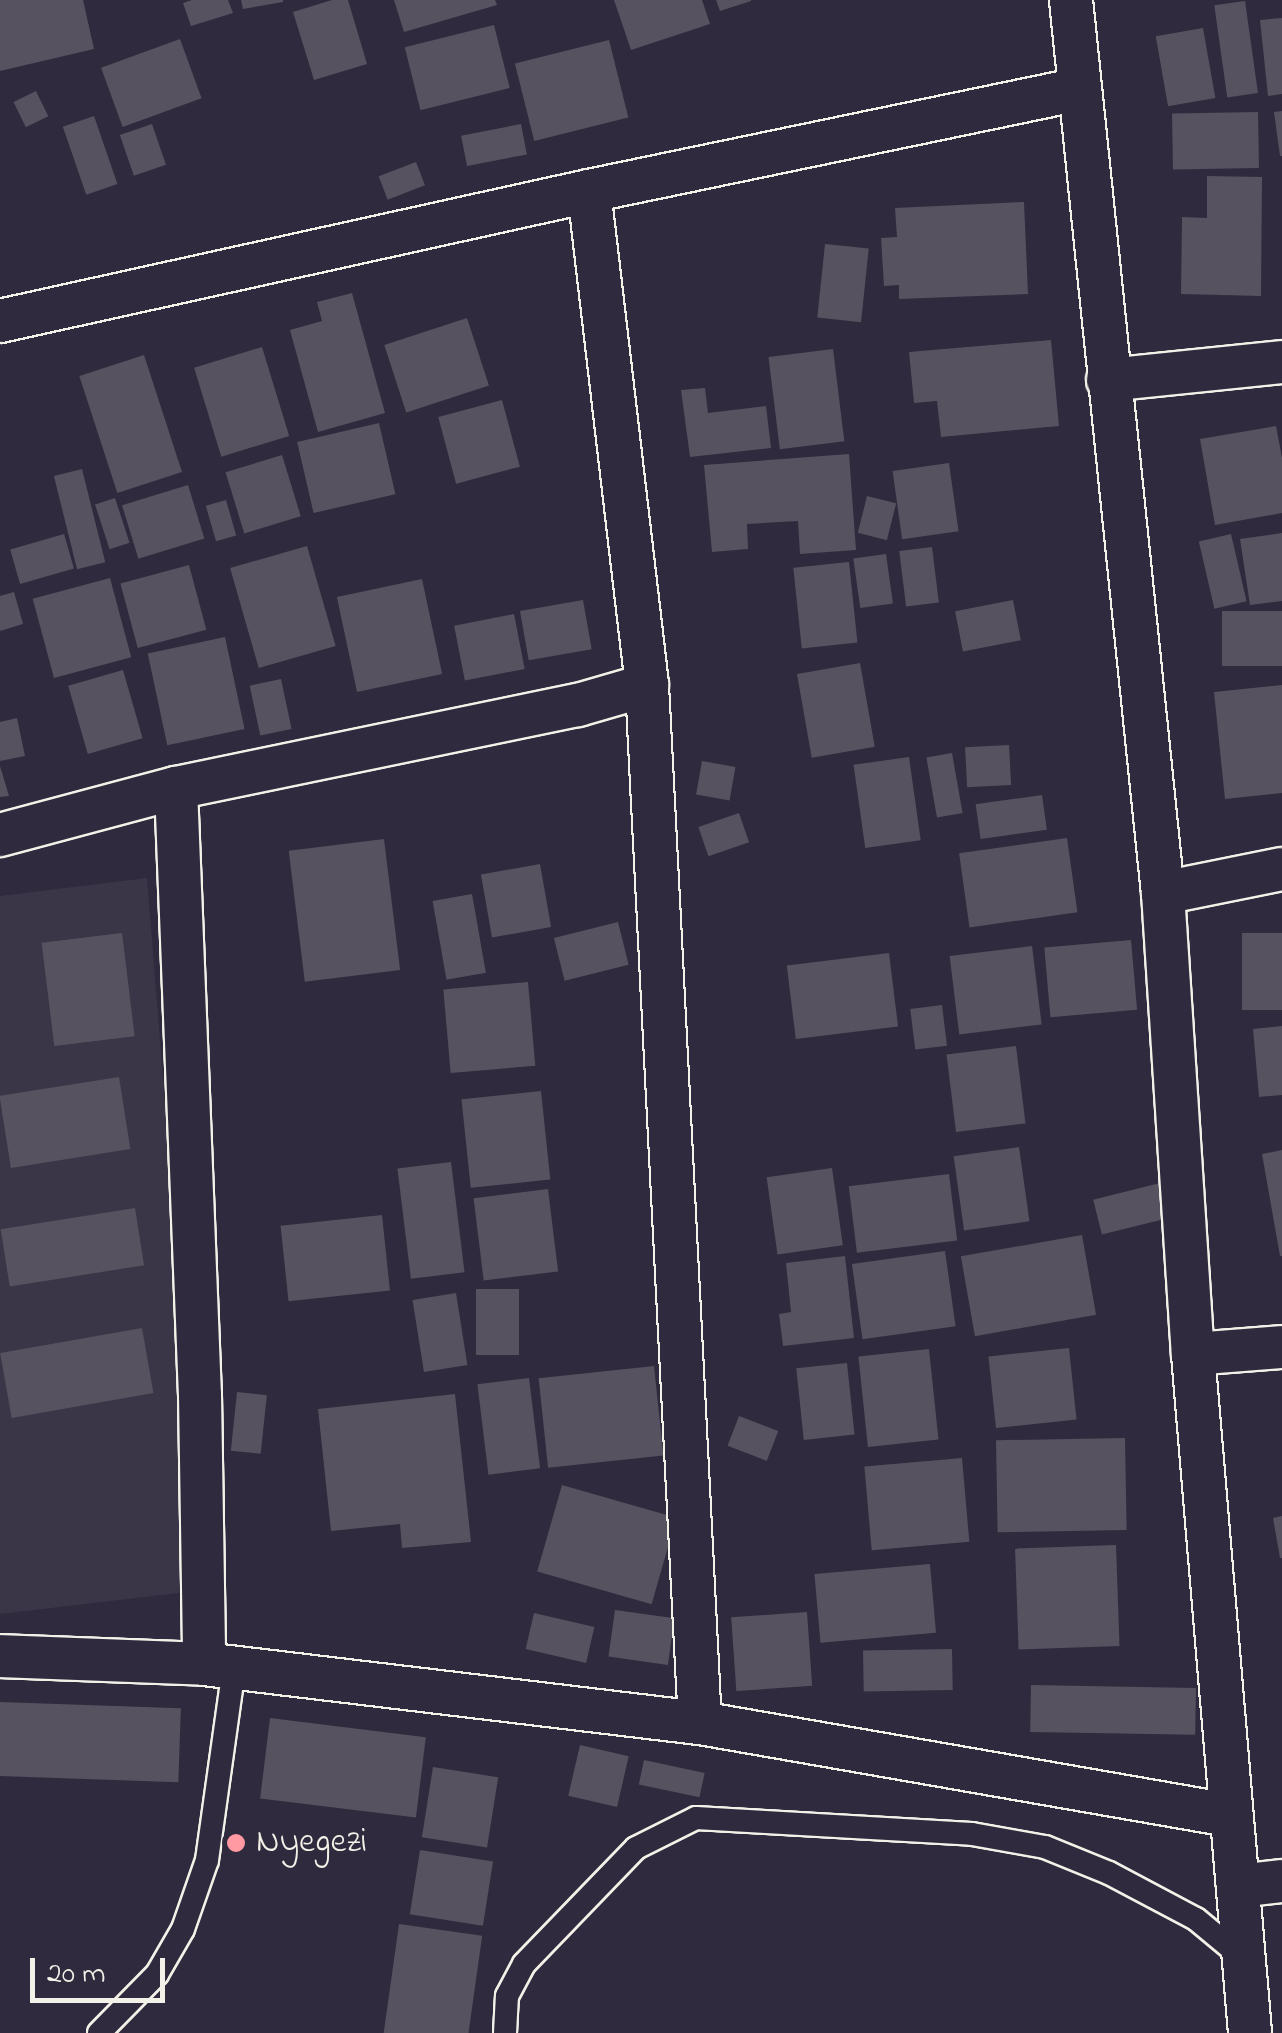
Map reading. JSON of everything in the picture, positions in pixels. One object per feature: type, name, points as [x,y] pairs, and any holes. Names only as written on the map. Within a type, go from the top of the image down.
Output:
[{"type":"street","points":[[1071,0],[1163,893],[1193,1354],[1250,2033]]},
{"type":"street","points":[[0,321],[589,191],[1080,89]]},
{"type":"street","points":[[589,191],[647,685],[700,1722]]},
{"type":"street","points":[[1108,380],[1282,362]]},
{"type":"street","points":[[0,836],[176,788],[578,705],[647,685]]},
{"type":"street","points":[[176,788],[200,1395],[219,1665]]},
{"type":"street","points":[[1163,893],[1282,869]]},
{"type":"street","points":[[1193,1354],[1282,1347]]},
{"type":"street","points":[[0,1656],[219,1665],[700,1722],[1229,1815]]},
{"type":"street","points":[[1238,1886],[1282,1881]]},
{"type":"lane","points":[[99,2033],[157,1974],[183,1930],[207,1860],[219,1665]]},
{"type":"lane","points":[[505,2033],[507,1996],[524,1964],[636,1848],[696,1818],[972,1834],[1045,1847],[1109,1872],[1196,1919],[1244,1958]]},
{"type":"shaded area","points":[[147,878],[204,1590],[0,1614],[0,896]]},
{"type":"building","points":[[0,0],[83,0],[94,49],[0,71]]},
{"type":"building","points":[[228,0],[233,13],[191,26],[183,3]]},
{"type":"building","points":[[241,0],[283,0],[283,2],[243,9]]},
{"type":"building","points":[[332,0],[348,0],[367,64],[314,80],[293,12]]},
{"type":"building","points":[[394,0],[495,0],[497,5],[404,32]]},
{"type":"building","points":[[614,0],[702,0],[710,24],[631,50]]},
{"type":"building","points":[[716,0],[751,0],[751,1],[720,11]]},
{"type":"building","points":[[1245,1],[1258,93],[1227,97],[1214,5]]},
{"type":"building","points":[[1282,18],[1282,94],[1268,96],[1260,20]]},
{"type":"building","points":[[494,25],[510,88],[420,110],[405,47]]},
{"type":"building","points":[[1203,28],[1215,98],[1168,106],[1156,36]]},
{"type":"building","points":[[180,39],[202,98],[123,127],[101,68]]},
{"type":"building","points":[[609,40],[628,118],[534,141],[515,63]]},
{"type":"building","points":[[36,91],[48,116],[26,127],[14,102]]},
{"type":"building","points":[[1282,111],[1282,156],[1280,156],[1274,112]]},
{"type":"building","points":[[1258,112],[1259,168],[1173,169],[1172,114]]},
{"type":"building","points":[[94,116],[117,184],[86,195],[63,127]]},
{"type":"building","points":[[152,124],[166,165],[134,176],[120,135]]},
{"type":"building","points":[[521,124],[527,154],[467,166],[461,136]]},
{"type":"building","points":[[416,162],[425,185],[388,200],[379,176]]},
{"type":"building","points":[[1207,176],[1262,177],[1261,296],[1181,294],[1182,217],[1207,218]]},
{"type":"building","points":[[1024,202],[1028,294],[899,299],[899,285],[884,286],[881,238],[897,237],[895,208]]},
{"type":"building","points":[[825,244],[869,249],[861,322],[817,318]]},
{"type":"building","points":[[352,293],[385,413],[318,432],[290,330],[322,321],[317,302]]},
{"type":"building","points":[[467,318],[489,386],[406,412],[384,345]]},
{"type":"building","points":[[1051,340],[1059,426],[941,437],[937,401],[914,403],[909,352]]},
{"type":"building","points":[[262,347],[289,436],[221,457],[194,368]]},
{"type":"building","points":[[833,349],[844,441],[780,449],[768,357]]},
{"type":"building","points":[[144,355],[182,472],[117,493],[79,376]]},
{"type":"building","points":[[705,388],[708,413],[766,406],[771,448],[690,457],[681,390]]},
{"type":"building","points":[[502,400],[520,467],[456,484],[438,417]]},
{"type":"building","points":[[379,423],[395,494],[314,513],[297,442]]},
{"type":"building","points":[[1276,426],[1282,458],[1282,513],[1215,525],[1200,439]]},
{"type":"building","points":[[849,454],[856,550],[800,554],[798,521],[747,524],[748,549],[712,552],[704,465]]},
{"type":"building","points":[[282,455],[301,516],[244,533],[226,472]]},
{"type":"building","points":[[949,463],[959,531],[902,539],[893,471]]},
{"type":"building","points":[[82,469],[105,562],[77,569],[54,476]]},
{"type":"building","points":[[188,485],[204,539],[138,559],[122,505]]},
{"type":"building","points":[[867,496],[896,503],[887,540],[858,533]]},
{"type":"building","points":[[115,498],[130,543],[110,549],[95,504]]},
{"type":"building","points":[[226,500],[236,536],[216,541],[206,506]]},
{"type":"building","points":[[1282,533],[1282,601],[1250,605],[1240,539]]},
{"type":"building","points":[[64,534],[74,569],[20,584],[10,549]]},
{"type":"building","points":[[1231,534],[1247,601],[1214,609],[1199,541]]},
{"type":"building","points":[[307,546],[336,646],[259,668],[230,568]]},
{"type":"building","points":[[932,547],[939,603],[906,607],[899,551]]},
{"type":"building","points":[[886,554],[893,604],[860,608],[853,559]]},
{"type":"building","points":[[849,562],[857,643],[802,648],[793,568]]},
{"type":"building","points":[[189,565],[206,630],[138,648],[120,583]]},
{"type":"building","points":[[110,578],[131,657],[54,678],[33,599]]},
{"type":"building","points":[[422,579],[442,674],[357,692],[337,597]]},
{"type":"building","points":[[14,592],[23,624],[0,631],[0,596]]},
{"type":"building","points":[[583,600],[592,649],[529,660],[520,611]]},
{"type":"building","points":[[1013,600],[1021,640],[963,652],[955,611]]},
{"type":"building","points":[[1222,611],[1282,611],[1282,666],[1222,666]]},
{"type":"building","points":[[514,614],[525,669],[465,681],[454,626]]},
{"type":"building","points":[[225,637],[245,729],[167,745],[148,653]]},
{"type":"building","points":[[860,663],[875,747],[812,758],[797,674]]},
{"type":"building","points":[[123,670],[143,738],[88,754],[68,686]]},
{"type":"building","points":[[281,679],[292,729],[260,736],[250,686]]},
{"type":"building","points":[[1282,685],[1282,793],[1225,799],[1214,692]]},
{"type":"building","points":[[17,718],[25,756],[0,761],[0,722]]},
{"type":"building","points":[[1009,745],[1011,785],[967,787],[965,747]]},
{"type":"building","points":[[952,753],[963,813],[937,818],[926,758]]},
{"type":"building","points":[[909,757],[921,840],[865,848],[854,765]]},
{"type":"building","points":[[702,761],[735,767],[730,800],[696,794]]},
{"type":"building","points":[[0,766],[9,796],[0,797]]},
{"type":"building","points":[[1042,795],[1047,830],[981,839],[976,804]]},
{"type":"building","points":[[739,813],[749,842],[708,856],[698,827]]},
{"type":"building","points":[[1067,838],[1077,912],[969,927],[959,853]]},
{"type":"building","points":[[384,839],[400,970],[305,982],[289,851]]},
{"type":"building","points":[[540,864],[551,927],[492,937],[481,874]]},
{"type":"building","points":[[472,894],[486,973],[446,980],[433,901]]},
{"type":"building","points":[[618,922],[629,965],[565,981],[554,938]]},
{"type":"building","points":[[122,933],[135,1036],[54,1046],[42,943]]},
{"type":"building","points":[[1242,933],[1282,933],[1282,1010],[1242,1010]]},
{"type":"building","points":[[1131,940],[1137,1010],[1050,1017],[1044,948]]},
{"type":"building","points":[[1032,946],[1042,1024],[959,1035],[950,956]]},
{"type":"building","points":[[889,953],[898,1026],[796,1039],[787,966]]},
{"type":"building","points":[[528,982],[535,1066],[451,1073],[443,989]]},
{"type":"building","points":[[942,1005],[947,1046],[915,1050],[910,1009]]},
{"type":"building","points":[[1282,1026],[1282,1095],[1259,1097],[1253,1029]]},
{"type":"building","points":[[1016,1046],[1026,1123],[956,1132],[947,1055]]},
{"type":"building","points":[[119,1077],[130,1149],[11,1168],[0,1096]]},
{"type":"building","points":[[541,1091],[550,1180],[471,1188],[461,1099]]},
{"type":"building","points":[[1019,1147],[1029,1221],[964,1230],[954,1156]]},
{"type":"building","points":[[1282,1150],[1282,1256],[1280,1256],[1262,1154]]},
{"type":"building","points":[[451,1162],[465,1272],[411,1279],[397,1169]]},
{"type":"building","points":[[832,1168],[843,1245],[777,1254],[767,1177]]},
{"type":"building","points":[[949,1174],[957,1241],[857,1253],[849,1186]]},
{"type":"building","points":[[1164,1182],[1173,1217],[1102,1235],[1093,1200]]},
{"type":"building","points":[[548,1189],[558,1271],[484,1281],[474,1198]]},
{"type":"building","points":[[135,1208],[144,1265],[10,1287],[1,1229]]},
{"type":"building","points":[[382,1215],[390,1291],[289,1301],[281,1226]]},
{"type":"building","points":[[1082,1235],[1096,1315],[975,1336],[961,1256]]},
{"type":"building","points":[[945,1251],[956,1326],[862,1339],[852,1264]]},
{"type":"building","points":[[845,1256],[854,1338],[783,1346],[779,1314],[791,1312],[786,1263]]},
{"type":"building","points":[[476,1289],[519,1289],[519,1355],[476,1355]]},
{"type":"building","points":[[456,1293],[467,1365],[424,1372],[413,1300]]},
{"type":"building","points":[[142,1328],[153,1393],[12,1418],[0,1353]]},
{"type":"building","points":[[1069,1348],[1077,1420],[996,1428],[988,1356]]},
{"type":"building","points":[[929,1349],[939,1440],[868,1447],[858,1356]]},
{"type":"building","points":[[847,1363],[855,1435],[804,1440],[796,1368]]},
{"type":"building","points":[[654,1366],[663,1456],[548,1468],[539,1378]]},
{"type":"building","points":[[529,1378],[540,1468],[488,1475],[477,1384]]},
{"type":"building","points":[[237,1392],[267,1395],[261,1454],[231,1451]]},
{"type":"building","points":[[455,1394],[471,1542],[402,1548],[400,1524],[331,1531],[318,1409]]},
{"type":"building","points":[[739,1416],[778,1431],[767,1461],[728,1446]]},
{"type":"building","points":[[1125,1438],[1127,1530],[998,1532],[996,1440]]},
{"type":"building","points":[[962,1458],[969,1542],[872,1550],[864,1467]]},
{"type":"building","points":[[562,1485],[676,1518],[652,1604],[537,1572]]},
{"type":"building","points":[[1282,1516],[1282,1558],[1280,1558],[1273,1518]]},
{"type":"building","points":[[1116,1545],[1120,1646],[1019,1649],[1015,1549]]},
{"type":"building","points":[[930,1564],[936,1633],[820,1643],[814,1574]]},
{"type":"building","points":[[615,1610],[674,1618],[668,1665],[608,1657]]},
{"type":"building","points":[[807,1612],[812,1686],[736,1691],[731,1617]]},
{"type":"building","points":[[534,1613],[594,1627],[586,1663],[526,1649]]},
{"type":"building","points":[[952,1649],[953,1690],[864,1692],[863,1651]]},
{"type":"building","points":[[1031,1685],[1196,1688],[1195,1735],[1030,1732]]},
{"type":"building","points":[[0,1702],[181,1708],[178,1782],[0,1776]]},
{"type":"building","points":[[270,1718],[426,1737],[416,1818],[260,1798]]},
{"type":"building","points":[[580,1745],[629,1756],[617,1807],[568,1796]]},
{"type":"building","points":[[644,1760],[705,1773],[699,1797],[639,1784]]},
{"type":"building","points":[[433,1767],[498,1777],[487,1847],[422,1837]]},
{"type":"building","points":[[420,1850],[493,1862],[483,1926],[410,1914]]},
{"type":"building","points":[[399,1924],[482,1936],[469,2033],[384,2033]]},
{"type":"place","name":"Nyegezi","points":[[236,1843]]}]
